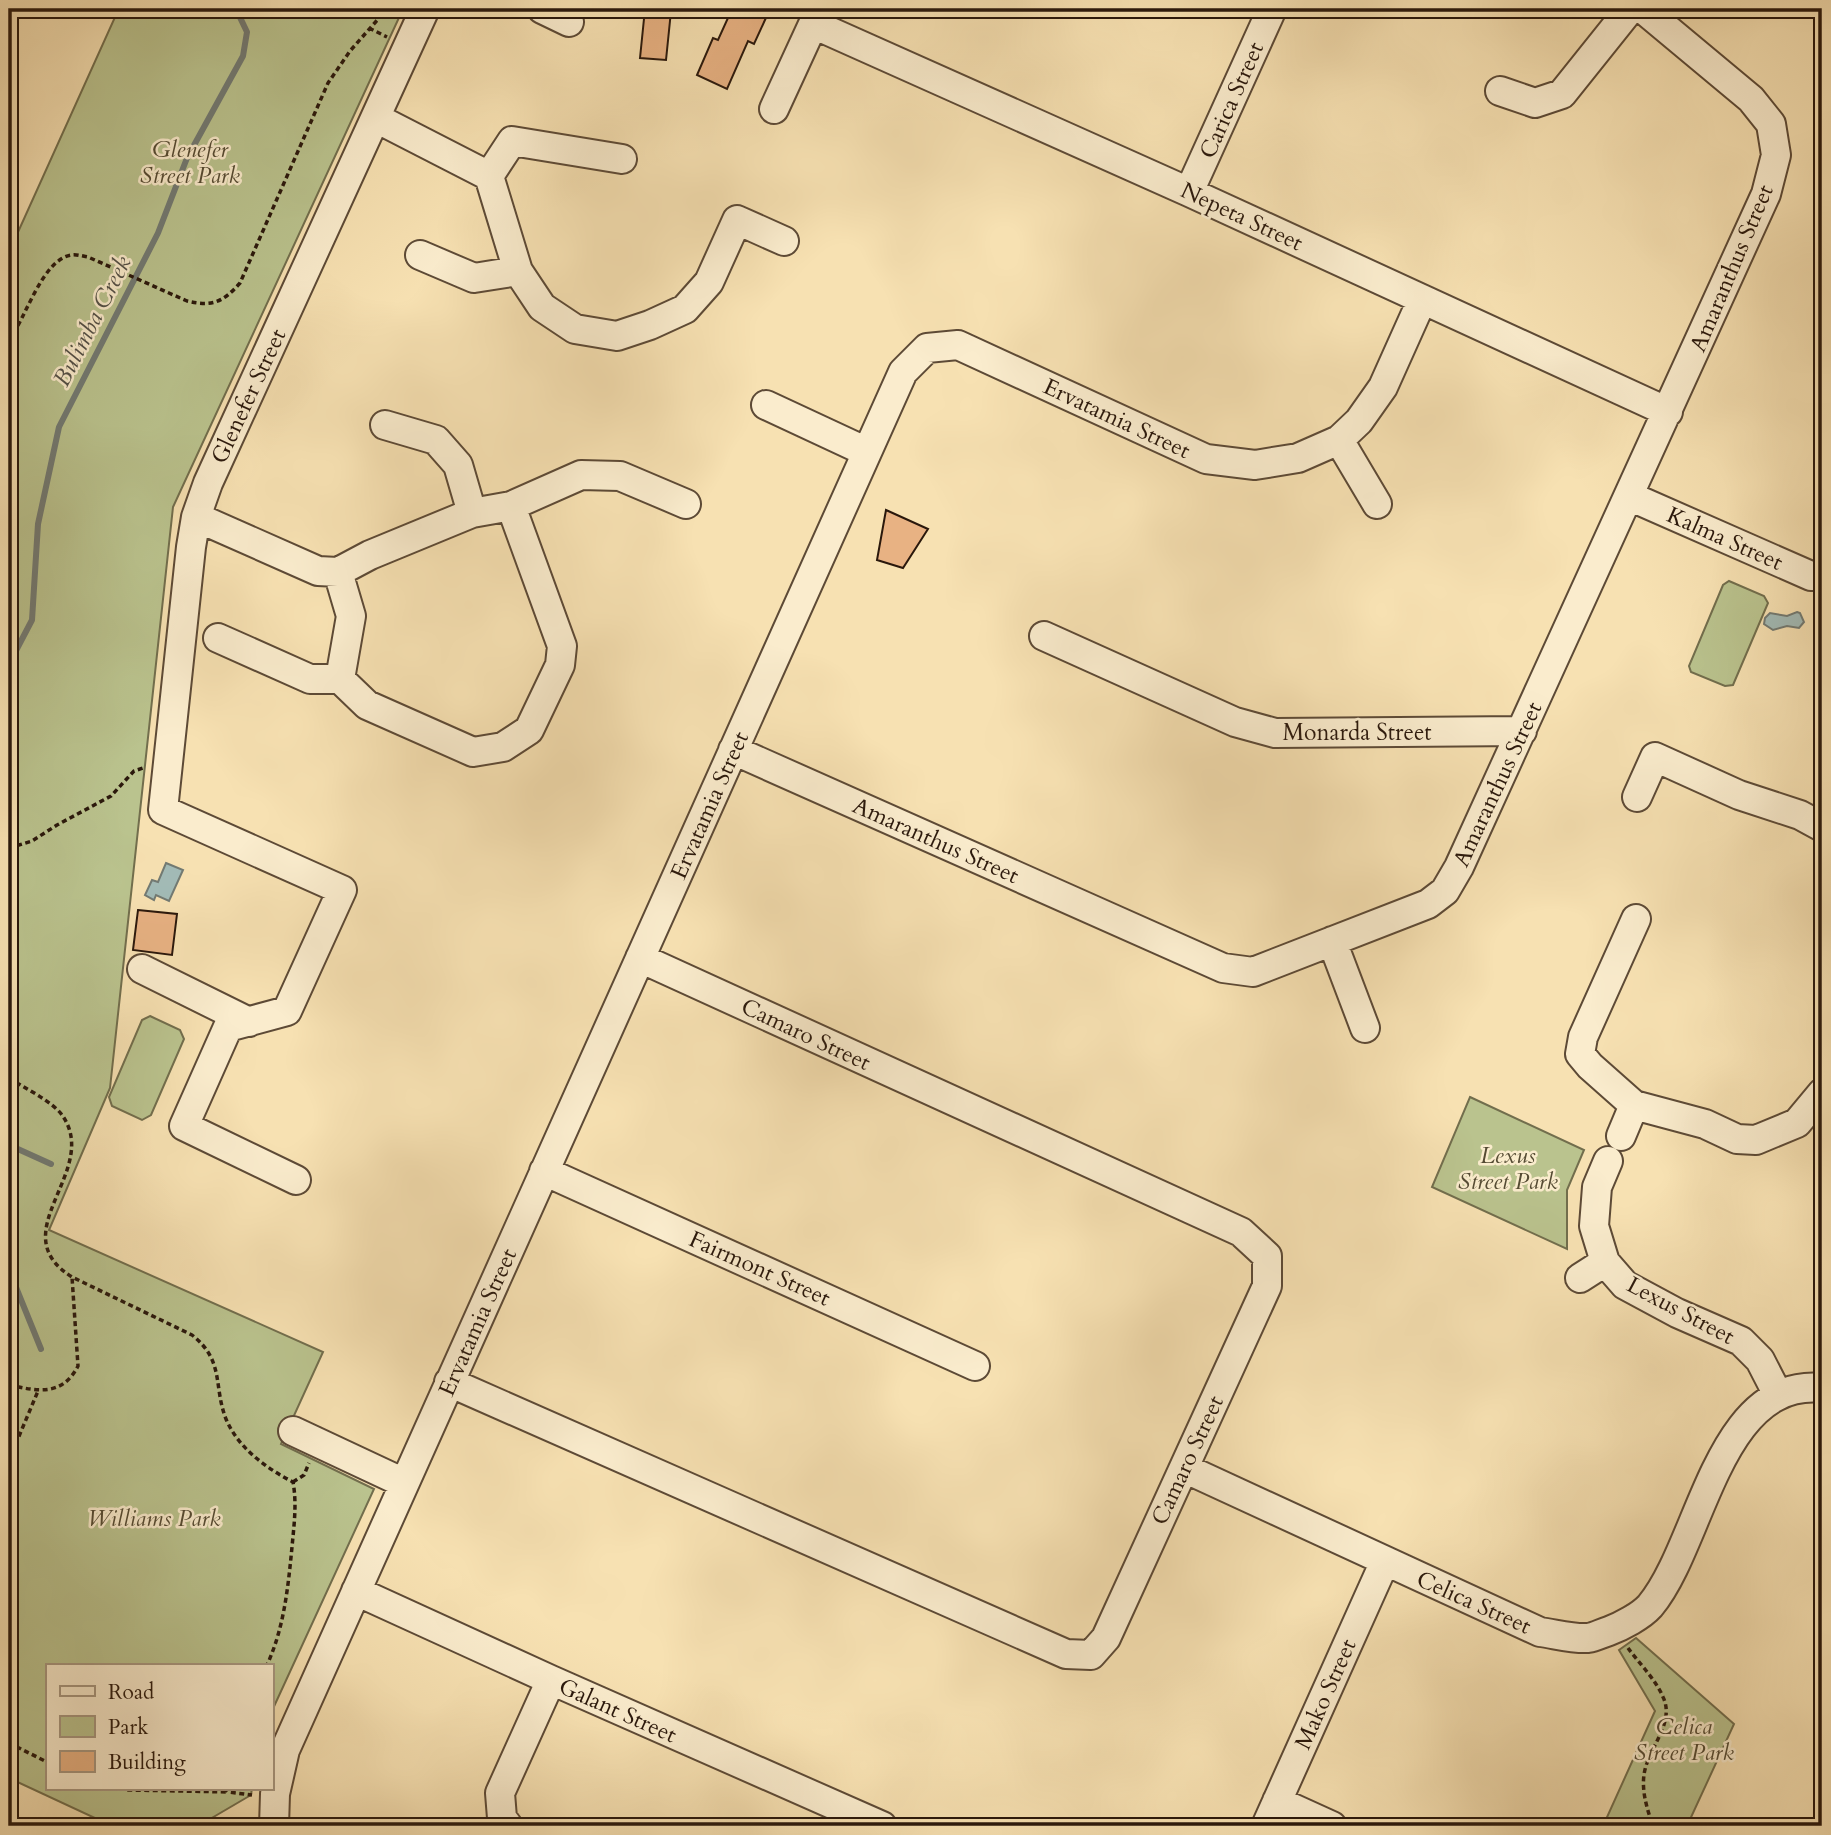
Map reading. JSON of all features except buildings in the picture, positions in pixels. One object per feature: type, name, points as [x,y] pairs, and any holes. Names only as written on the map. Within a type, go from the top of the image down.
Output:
[{"type":"street","name":"Glenefer Street","points":[[249,1021],[287,1011],[342,890],[163,810],[196,517],[208,483],[425,9]]},
{"type":"street","points":[[542,9],[569,22]]},
{"type":"street","name":"Carica Street","points":[[1189,192],[1272,9]]},
{"type":"street","points":[[1500,91],[1535,103],[1562,94],[1630,9]]},
{"type":"street","name":"Amaranthus Street","points":[[733,750],[1223,968],[1253,972],[1428,904],[1445,891],[1459,867],[1668,412],[1766,194],[1776,155],[1771,124],[1751,99],[1643,9]]},
{"type":"street","points":[[774,109],[817,16]]},
{"type":"street","name":"Nepeta Street","points":[[817,16],[1189,192],[1668,412]]},
{"type":"street","points":[[376,118],[489,176],[518,271],[541,307],[575,329],[617,336],[650,326],[685,309],[709,282],[737,220],[784,241]]},
{"type":"street","points":[[489,176],[512,141],[622,159]]},
{"type":"street","points":[[420,254],[474,278],[518,271]]},
{"type":"street","name":"Ervatamia Street","points":[[274,1826],[275,1794],[285,1750],[903,372],[927,348],[958,345],[1206,459],[1255,465],[1298,458],[1339,440],[1359,421],[1383,387],[1422,300]]},
{"type":"street","points":[[766,405],[867,452]]},
{"type":"street","points":[[385,425],[436,440],[458,465],[472,513]]},
{"type":"street","points":[[1339,440],[1377,504]]},
{"type":"street","points":[[196,517],[318,571],[338,572],[370,555],[472,513],[511,506],[581,475],[620,476],[686,504]]},
{"type":"street","name":"Kalma Street","points":[[1629,496],[1811,576],[1822,575]]},
{"type":"street","points":[[218,638],[310,679],[340,679],[367,705],[473,752],[503,747],[529,730],[560,665],[562,646],[511,506]]},
{"type":"street","points":[[338,572],[351,616],[340,679]]},
{"type":"street","name":"Monarda Street","points":[[1044,636],[1235,722],[1275,733],[1522,731]]},
{"type":"street","points":[[1637,797],[1656,757],[1739,795],[1800,815],[1822,827]]},
{"type":"street","points":[[1636,919],[1583,1037],[1580,1054],[1590,1066],[1634,1105],[1705,1124],[1737,1139],[1756,1140],[1797,1123],[1822,1093]]},
{"type":"street","points":[[1332,941],[1365,1028]]},
{"type":"street","name":"Camaro Street","points":[[449,1382],[1066,1654],[1091,1655],[1105,1638],[1267,1286],[1267,1256],[1241,1232],[640,958]]},
{"type":"street","points":[[142,969],[249,1021]]},
{"type":"street","points":[[249,1021],[229,1027],[184,1126],[296,1180]]},
{"type":"street","points":[[1621,1136],[1634,1105]]},
{"type":"street","name":"Lexus Street","points":[[1608,1161],[1597,1187],[1594,1226],[1605,1262],[1625,1285],[1677,1313],[1741,1341],[1760,1360],[1778,1395]]},
{"type":"street","name":"Fairmont Street","points":[[544,1171],[975,1366]]},
{"type":"street","name":"Lexus Street","points":[[1580,1278],[1605,1262]]},
{"type":"street","name":"Celica Street","points":[[1184,1468],[1540,1632],[1588,1637],[1617,1628],[1648,1608],[1670,1577],[1727,1446],[1747,1419],[1778,1395],[1812,1387],[1822,1388]]},
{"type":"street","points":[[293,1431],[404,1483]]},
{"type":"street","name":"Mako Street","points":[[1271,1814],[1385,1561]]},
{"type":"street","name":"Galant Street","points":[[356,1591],[882,1826]]},
{"type":"street","points":[[508,1826],[502,1818],[500,1793],[551,1680]]},
{"type":"street","points":[[1271,1814],[1332,1826]]},
{"type":"path","points":[[9,340],[48,271],[59,260],[72,255],[88,257],[187,301],[215,303],[227,297],[240,283],[328,83],[350,51],[387,9]]},
{"type":"path","points":[[9,848],[32,841],[111,796],[134,771],[169,761]]},
{"type":"path","points":[[9,1078],[61,1112],[72,1132],[71,1158],[44,1215],[40,1234],[49,1259],[59,1270],[72,1278],[192,1335],[205,1345],[216,1368],[225,1417],[235,1436],[251,1454],[293,1482],[296,1500],[283,1622],[267,1664]]},
{"type":"path","points":[[9,1385],[38,1391],[52,1390],[73,1376],[78,1366],[72,1278]]},
{"type":"path","points":[[9,1460],[38,1391]]},
{"type":"path","points":[[1617,1628],[1627,1647],[1663,1697],[1667,1712],[1646,1764],[1643,1784],[1646,1806],[1653,1826]]},
{"type":"path","points":[[9,1743],[46,1762]]},
{"type":"path","points":[[127,1790],[226,1790],[244,1795],[275,1794]]},
{"type":"green space","name":"Glenefer Street Park","points":[[117,9],[403,9],[173,507],[110,1088],[49,1230],[323,1352],[281,1444],[374,1489],[273,1709],[273,1664],[46,1664],[46,1790],[252,1790],[251,1795],[198,1826],[112,1826],[9,1778],[9,252]]},
{"type":"green space","points":[[1729,581],[1764,596],[1768,603],[1733,685],[1725,686],[1691,672],[1689,666],[1723,585]]},
{"type":"green space","points":[[150,1016],[180,1030],[184,1039],[151,1115],[142,1120],[112,1106],[109,1097],[142,1020]]},
{"type":"green space","name":"Lexus Street Park","points":[[1470,1097],[1584,1150],[1567,1190],[1567,1249],[1432,1187]]},
{"type":"green space","name":"Celica Street Park","points":[[1636,1638],[1734,1724],[1687,1826],[1603,1826],[1655,1711],[1619,1650]]},
{"type":"water","points":[[1797,612],[1804,622],[1799,628],[1787,626],[1773,630],[1764,624],[1770,613],[1787,616]]},
{"type":"water","points":[[166,863],[183,870],[169,901],[156,895],[154,900],[145,895],[152,880],[158,882]]},
{"type":"waterway","name":"Bulimba Creek","points":[[9,664],[32,620],[38,524],[59,427],[158,233],[187,158],[243,56],[247,32],[236,9]]},
{"type":"waterway","points":[[9,1145],[51,1164]]},
{"type":"waterway","points":[[9,1270],[41,1349]]},
{"type":"park label","name":"Williams Park","points":[[154,1518]]}]
